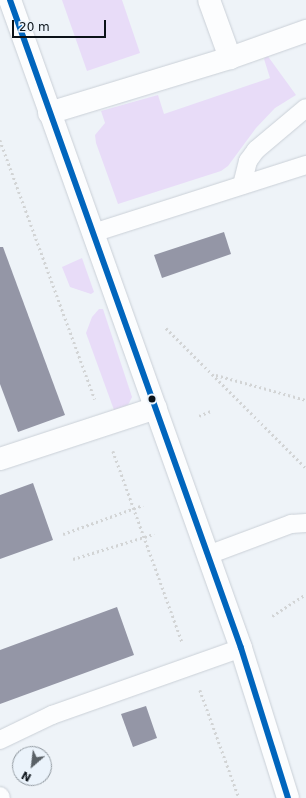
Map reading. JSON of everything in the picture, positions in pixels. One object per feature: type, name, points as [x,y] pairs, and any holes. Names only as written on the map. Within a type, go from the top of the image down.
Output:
[{"type":"street","points":[[10,0],[49,113],[208,555],[240,648],[288,798]]},
{"type":"street","points":[[209,0],[230,58]]},
{"type":"street","points":[[49,113],[230,58],[306,31]]},
{"type":"street","points":[[0,459],[156,408]]},
{"type":"lane","points":[[242,185],[248,161],[256,150],[306,108]]},
{"type":"lane","points":[[93,233],[306,164]]},
{"type":"lane","points":[[208,555],[291,524],[306,523]]},
{"type":"lane","points":[[0,740],[52,715],[240,648]]},
{"type":"path","points":[[0,140],[239,798]]},
{"type":"path","points":[[166,328],[214,374],[306,468]]},
{"type":"path","points":[[214,374],[306,400]]},
{"type":"path","points":[[198,416],[211,411]]},
{"type":"path","points":[[63,534],[143,505]]},
{"type":"path","points":[[73,560],[154,534]]},
{"type":"path","points":[[272,616],[306,594]]},
{"type":"shaded area","points":[[62,0],[122,0],[140,53],[87,71]]},
{"type":"shaded area","points":[[267,55],[296,95],[275,108],[256,128],[228,166],[221,171],[118,204],[96,143],[95,135],[105,123],[101,111],[158,95],[164,114],[270,78],[264,59]]},
{"type":"shaded area","points":[[82,258],[94,292],[91,294],[70,287],[62,267]]},
{"type":"shaded area","points":[[99,309],[103,309],[132,397],[128,405],[114,410],[86,333],[92,317]]},
{"type":"building","points":[[224,232],[231,254],[162,278],[154,255]]},
{"type":"building","points":[[0,247],[3,247],[65,415],[18,432],[0,384]]},
{"type":"building","points":[[33,483],[53,540],[0,559],[0,495]]},
{"type":"building","points":[[117,607],[134,655],[0,704],[0,650]]},
{"type":"building","points":[[146,706],[157,738],[133,747],[121,714]]},
{"type":"transit line","points":[[10,0],[241,648],[288,798]]}]
